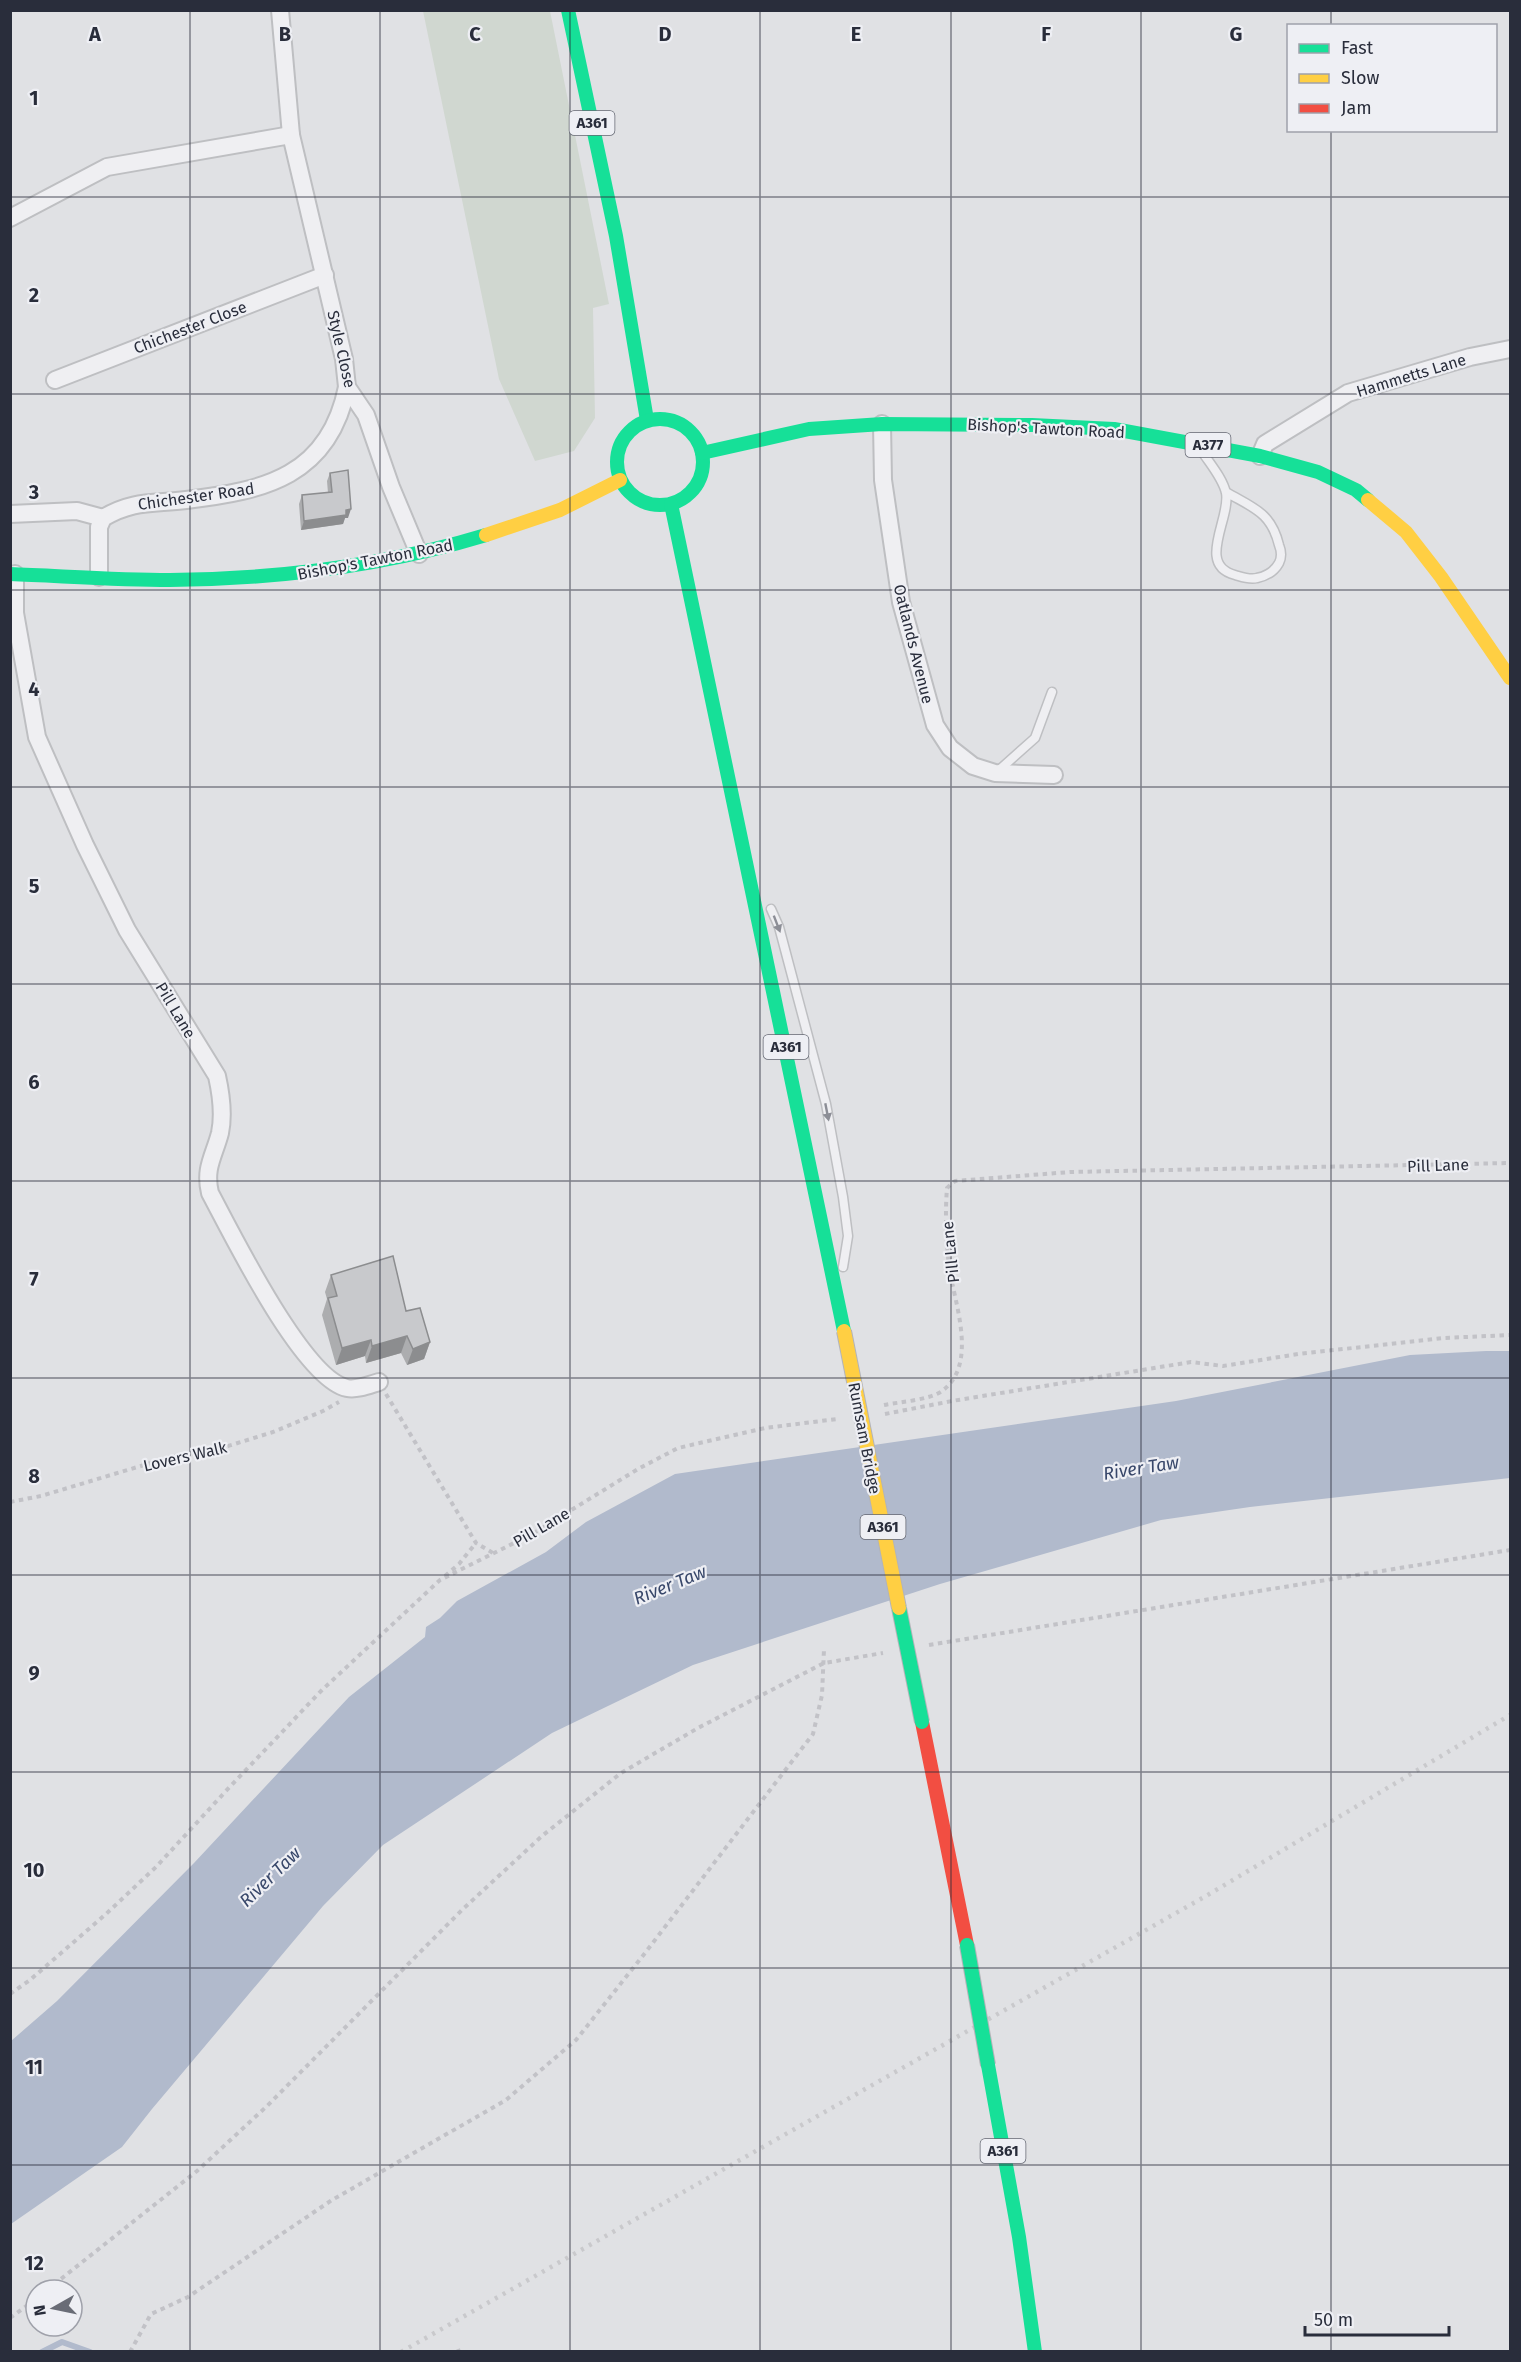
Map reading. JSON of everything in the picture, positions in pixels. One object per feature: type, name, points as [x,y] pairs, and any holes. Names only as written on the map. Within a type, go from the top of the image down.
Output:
[{"type":"main road","name":"A361","points":[[568,10],[616,236],[647,420]]},
{"type":"main road","points":[[662,418],[688,429],[697,440],[702,453],[703,466],[700,479],[683,499],[671,504],[653,504],[636,498],[620,480],[617,465],[618,451],[624,437],[634,427],[647,420],[662,418]]},
{"type":"main road","name":"Bishop's Tawton Road","points":[[702,453],[810,429],[882,424],[1032,425],[1114,429],[1260,456],[1318,472],[1356,490],[1406,532],[1441,577],[1510,678]]},
{"type":"main road","name":"Bishop's Tawton Road","points":[[13,574],[167,580],[286,575],[419,554],[500,532],[561,510],[620,480]]},
{"type":"main road","name":"A361","points":[[671,504],[838,1303]]},
{"type":"main road","name":"Rumsam Bridge","points":[[838,1303],[967,1945],[1019,2237],[1035,2352]]},
{"type":"street","name":"Style Close","points":[[280,10],[291,135],[344,359],[347,387],[366,415],[391,487],[419,554]]},
{"type":"street","points":[[10,218],[107,166],[291,135]]},
{"type":"street","name":"Chichester Close","points":[[55,380],[325,275]]},
{"type":"street","name":"Hammetts Lane","points":[[1260,456],[1265,444],[1348,393],[1470,357],[1510,349]]},
{"type":"street","name":"Chichester Road","points":[[103,518],[134,504],[244,492],[277,481],[319,451],[338,421],[347,387]]},
{"type":"street","name":"Oatlands Avenue","points":[[882,424],[883,480],[901,602],[935,725],[950,748],[973,766],[995,773],[1054,775]]},
{"type":"street","points":[[10,514],[77,511],[103,518],[99,527],[99,577]]},
{"type":"street","name":"Pill Lane","points":[[13,574],[15,613],[37,737],[85,845],[128,930],[216,1076],[222,1109],[220,1132],[207,1178],[210,1193],[266,1295],[290,1333],[320,1370],[338,1385],[349,1389]]},
{"type":"street","points":[[349,1389],[379,1382]]},
{"type":"lane","points":[[1197,443],[1226,492],[1227,504],[1216,552],[1221,569],[1227,573],[1252,579],[1270,573],[1280,560],[1280,549],[1273,524],[1263,514],[1226,492]]},
{"type":"lane","points":[[995,773],[1035,738],[1052,692]]},
{"type":"lane","points":[[745,851],[760,883]]},
{"type":"lane","points":[[769,905],[779,927],[818,1070],[843,1197],[848,1236],[838,1303]]},
{"type":"path","name":"Pill Lane","points":[[880,1406],[941,1392],[954,1379],[961,1358],[962,1333],[949,1264],[946,1220],[947,1188],[955,1181],[1070,1172],[1510,1163]]},
{"type":"path","points":[[882,1414],[1191,1362],[1223,1366],[1298,1354],[1421,1340],[1510,1335]]},
{"type":"path","points":[[379,1382],[476,1543],[493,1554]]},
{"type":"path","name":"Lovers Walk","points":[[10,1502],[40,1496],[174,1456],[212,1452],[273,1432],[337,1405],[349,1389]]},
{"type":"path","name":"Pill Lane","points":[[440,1580],[534,1533],[638,1469],[678,1448],[765,1428],[837,1419]]},
{"type":"path","points":[[10,1994],[30,1980],[98,1921],[156,1867],[322,1690],[459,1564],[476,1543]]},
{"type":"path","points":[[918,1647],[1510,1551]]},
{"type":"path","points":[[130,2352],[151,2314],[188,2297],[332,2200],[506,2100],[576,2040],[813,1734],[822,1695],[824,1649]]},
{"type":"path","points":[[62,2278],[198,2171],[267,2106],[463,1909],[542,1836],[621,1773],[698,1728],[825,1663],[895,1651]]},
{"type":"path","points":[[10,2318],[24,2308]]},
{"type":"shaded area","points":[[423,11],[550,11],[609,304],[593,308],[595,418],[574,451],[535,461],[499,379]]},
{"type":"water","name":"River Taw","points":[[1510,1351],[1510,1478],[1250,1507],[1161,1520],[940,1584],[693,1665],[552,1733],[383,1845],[323,1906],[122,2147],[11,2224],[11,2041],[57,2001],[194,1863],[349,1697],[425,1637],[426,1627],[440,1618],[457,1601],[546,1552],[586,1522],[675,1474],[1176,1401],[1410,1355]]},
{"type":"building","points":[[348,470],[351,509],[346,510],[346,515],[304,521],[302,495],[332,492],[330,473]]},
{"type":"building","points":[[393,1256],[406,1311],[420,1308],[430,1342],[413,1349],[407,1336],[372,1346],[371,1340],[342,1348],[328,1298],[337,1296],[331,1275]]},
{"type":"waterway","points":[[42,2352],[62,2342],[90,2352]]},
{"type":"railway","points":[[401,2352],[1206,1896],[1510,1715]]},
{"type":"traffic: fast","points":[[568,10],[616,236],[647,420]]},
{"type":"traffic: fast","points":[[660,419],[684,426],[696,438],[703,462],[696,486],[684,498],[660,505],[636,498],[624,486],[617,462],[624,438],[636,426],[660,419]]},
{"type":"traffic: fast","points":[[702,453],[809,429],[882,424],[1032,425],[1114,429],[1260,456],[1318,472],[1356,490],[1368,500]]},
{"type":"traffic: fast","points":[[671,504],[844,1331]]},
{"type":"traffic: fast","points":[[10,574],[150,580],[250,577],[369,563],[448,546],[486,535]]},
{"type":"traffic: fast","points":[[899,1608],[922,1722]]},
{"type":"traffic: fast","points":[[967,1945],[988,2065]]},
{"type":"traffic: fast","points":[[988,2065],[1019,2237],[1035,2352]]},
{"type":"traffic: slow","points":[[486,535],[560,510],[620,480]]},
{"type":"traffic: slow","points":[[1368,500],[1406,532],[1441,577],[1510,678]]},
{"type":"traffic: slow","points":[[844,1331],[899,1608]]},
{"type":"traffic: jam","points":[[922,1722],[967,1945]]}]
